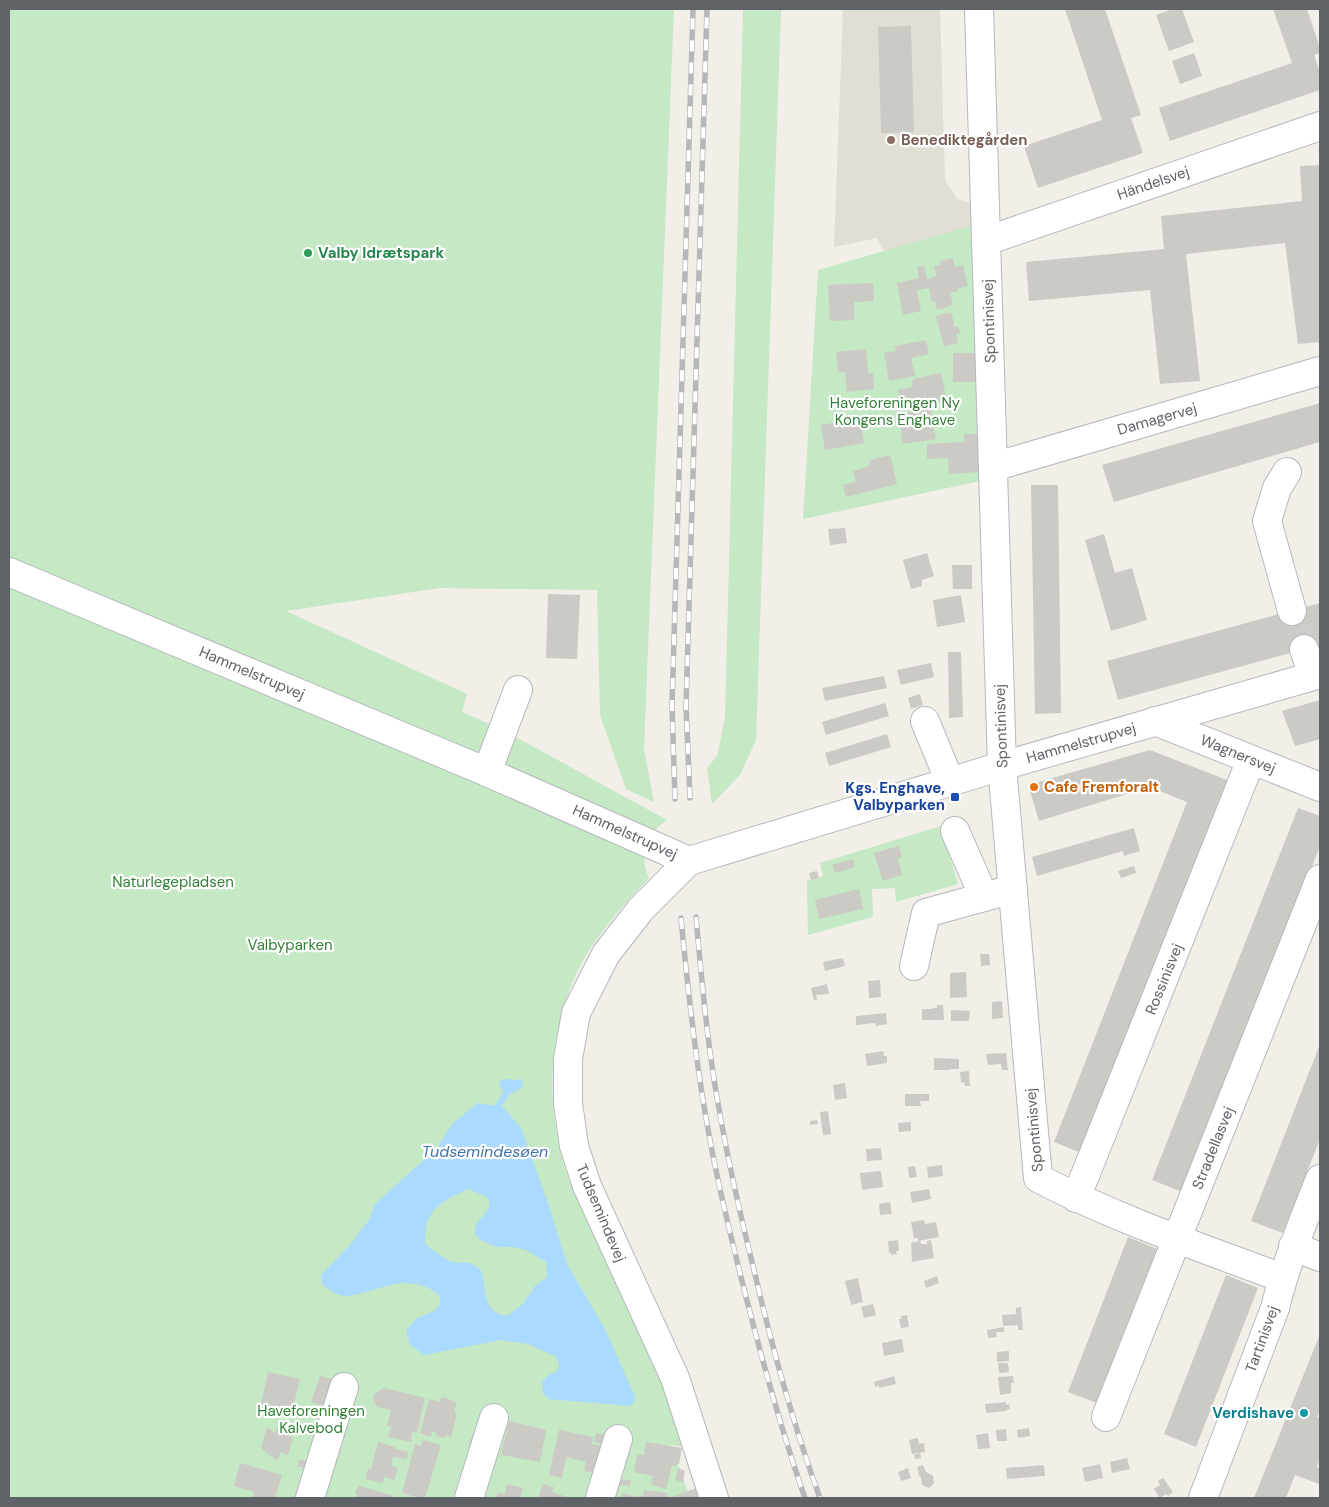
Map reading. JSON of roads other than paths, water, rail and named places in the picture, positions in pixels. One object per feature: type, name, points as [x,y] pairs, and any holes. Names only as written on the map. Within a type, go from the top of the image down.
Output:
[{"type":"street","name":"Spontinisvej","points":[[979,9],[1002,766],[1038,1178],[1076,1198],[1177,1239],[1282,1278]]},
{"type":"street","name":"Händelsvej","points":[[986,240],[1320,126]]},
{"type":"street","name":"Damagervej","points":[[993,467],[1320,371]]},
{"type":"street","points":[[1287,472],[1278,488],[1267,521],[1292,611]]},
{"type":"street","name":"Hammelstrupvej","points":[[9,572],[487,772],[689,861],[1002,766],[1317,675]]},
{"type":"street","points":[[1304,649],[1317,675]]},
{"type":"street","points":[[487,772],[518,690]]},
{"type":"street","points":[[925,720],[950,782]]},
{"type":"street","name":"Wagnersvej","points":[[1155,722],[1320,787]]},
{"type":"street","name":"Rossinisvej","points":[[1076,1198],[1251,760]]},
{"type":"street","points":[[955,831],[984,897]]},
{"type":"street","name":"Tudsemindevej","points":[[689,861],[641,909],[606,954],[576,1013],[568,1059],[568,1103],[574,1146],[587,1186],[675,1378],[714,1498]]},
{"type":"street","name":"Stradellasvej","points":[[1106,1417],[1320,879]]},
{"type":"street","points":[[914,966],[926,913],[1013,889]]},
{"type":"street","name":"Tartinisvej","points":[[1203,1498],[1275,1308],[1282,1278],[1293,1246],[1320,1181]]},
{"type":"street","points":[[1293,1246],[1320,1257]]},
{"type":"street","points":[[310,1498],[344,1387]]},
{"type":"street","points":[[469,1498],[494,1418]]},
{"type":"street","points":[[600,1498],[618,1439]]},
{"type":"water","points":[[505,1079],[523,1079],[522,1088],[508,1095],[504,1094],[499,1083]]},
{"type":"water","name":"Tudsemindesøen","points":[[478,1103],[503,1107],[521,1128],[549,1206],[567,1264],[606,1331],[635,1397],[631,1406],[549,1399],[543,1393],[542,1382],[547,1376],[557,1371],[559,1367],[557,1357],[528,1344],[501,1340],[424,1355],[410,1345],[406,1330],[416,1319],[434,1311],[440,1305],[440,1296],[421,1285],[402,1283],[343,1296],[336,1294],[322,1284],[321,1275],[349,1246],[369,1220],[375,1204],[437,1148],[453,1123]],"holes":[[[468,1189],[485,1196],[490,1202],[488,1210],[477,1223],[474,1233],[482,1241],[497,1247],[513,1247],[526,1250],[546,1262],[547,1277],[535,1286],[523,1304],[507,1316],[499,1314],[489,1305],[481,1270],[470,1263],[451,1262],[432,1250],[425,1243],[428,1221],[432,1213],[441,1204]]]},
{"type":"waterway","points":[[498,1106],[506,1094]]},
{"type":"tunnel","points":[[1292,611],[1304,649]]},
{"type":"railway","points":[[675,799],[672,706],[693,9]]},
{"type":"railway","points":[[690,798],[686,706],[707,9]]},
{"type":"railway","points":[[696,917],[710,1052],[735,1189],[776,1356],[792,1414],[820,1498]]},
{"type":"railway","points":[[681,918],[705,1113],[724,1206],[762,1358],[805,1498]]},
{"type":"place","name":"Benediktegården","points":[[891,140]]},
{"type":"place","name":"Valby Idrætspark","points":[[308,253]]},
{"type":"place","name":"Cafe Fremforalt","points":[[1034,787]]},
{"type":"place","name":"Kgs. Enghave, Valbyparken","points":[[955,797]]},
{"type":"place","name":"Verdishave","points":[[1304,1413]]},
{"type":"park label","name":"Haveforeningen Ny Kongens Enghave","points":[[895,412]]},
{"type":"park label","name":"Naturlegepladsen","points":[[173,882]]},
{"type":"park label","name":"Valbyparken","points":[[290,945]]},
{"type":"park label","name":"Haveforeningen Kalvebod","points":[[311,1420]]}]
